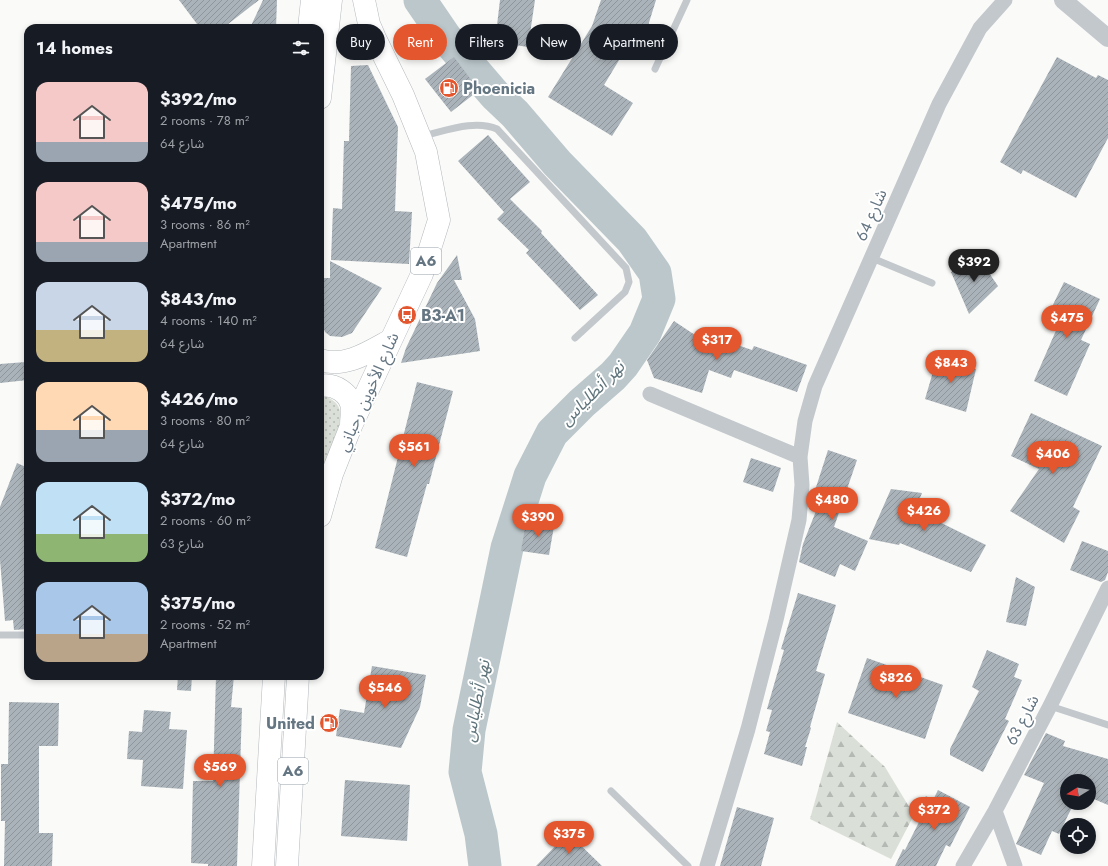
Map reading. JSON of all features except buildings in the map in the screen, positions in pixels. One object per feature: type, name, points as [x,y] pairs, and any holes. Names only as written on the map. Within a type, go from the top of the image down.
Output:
[{"type":"highway","points":[[309,24],[312,0]]},
{"type":"highway","points":[[324,62],[331,0]]},
{"type":"highway","name":"شارع الأخوين رحباني","points":[[324,502],[332,474],[351,426],[422,274],[439,220],[426,152],[403,95],[374,38],[369,24],[364,0]]},
{"type":"highway","points":[[324,361],[333,362],[360,357],[391,340]]},
{"type":"highway","points":[[324,386],[335,387],[346,394],[352,407],[351,426]]},
{"type":"highway","name":"A6","points":[[263,866],[274,680]]},
{"type":"highway","name":"A6","points":[[288,866],[298,680]]},
{"type":"street","name":"شارع 64","points":[[707,866],[748,729],[776,620],[799,520],[802,485],[800,457],[805,421],[815,386],[940,104],[980,28],[1005,0]]},
{"type":"street","points":[[1062,0],[1108,38]]},
{"type":"street","points":[[650,394],[800,457]]},
{"type":"street","name":"شارع 63","points":[[963,866],[995,811],[1050,706],[1108,588]]},
{"type":"street","points":[[995,811],[1015,866]]},
{"type":"lane","points":[[656,69],[687,0]]},
{"type":"lane","points":[[420,136],[470,125],[489,125],[497,129],[626,268],[629,282],[625,292],[575,338]]},
{"type":"lane","points":[[872,258],[932,283]]},
{"type":"lane","points":[[0,635],[24,635]]},
{"type":"lane","points":[[1050,706],[1108,725]]},
{"type":"lane","points":[[611,791],[688,866]]},
{"type":"green space","points":[[324,396],[337,404],[340,415],[334,450],[324,481]]},
{"type":"green space","points":[[837,722],[885,767],[914,815],[891,859],[810,819]]},
{"type":"waterway","name":"نهر أنطلياس","points":[[420,0],[446,38],[495,95],[515,114],[557,163],[632,240],[655,273],[659,299],[645,333],[623,365],[552,433],[530,476],[507,548],[469,730],[465,772],[481,834],[485,866]]},
{"type":"place","name":"Phoenicia","points":[[449,88]]},
{"type":"place","name":"B3-A1","points":[[407,315]]},
{"type":"place","name":"United","points":[[329,723]]}]
